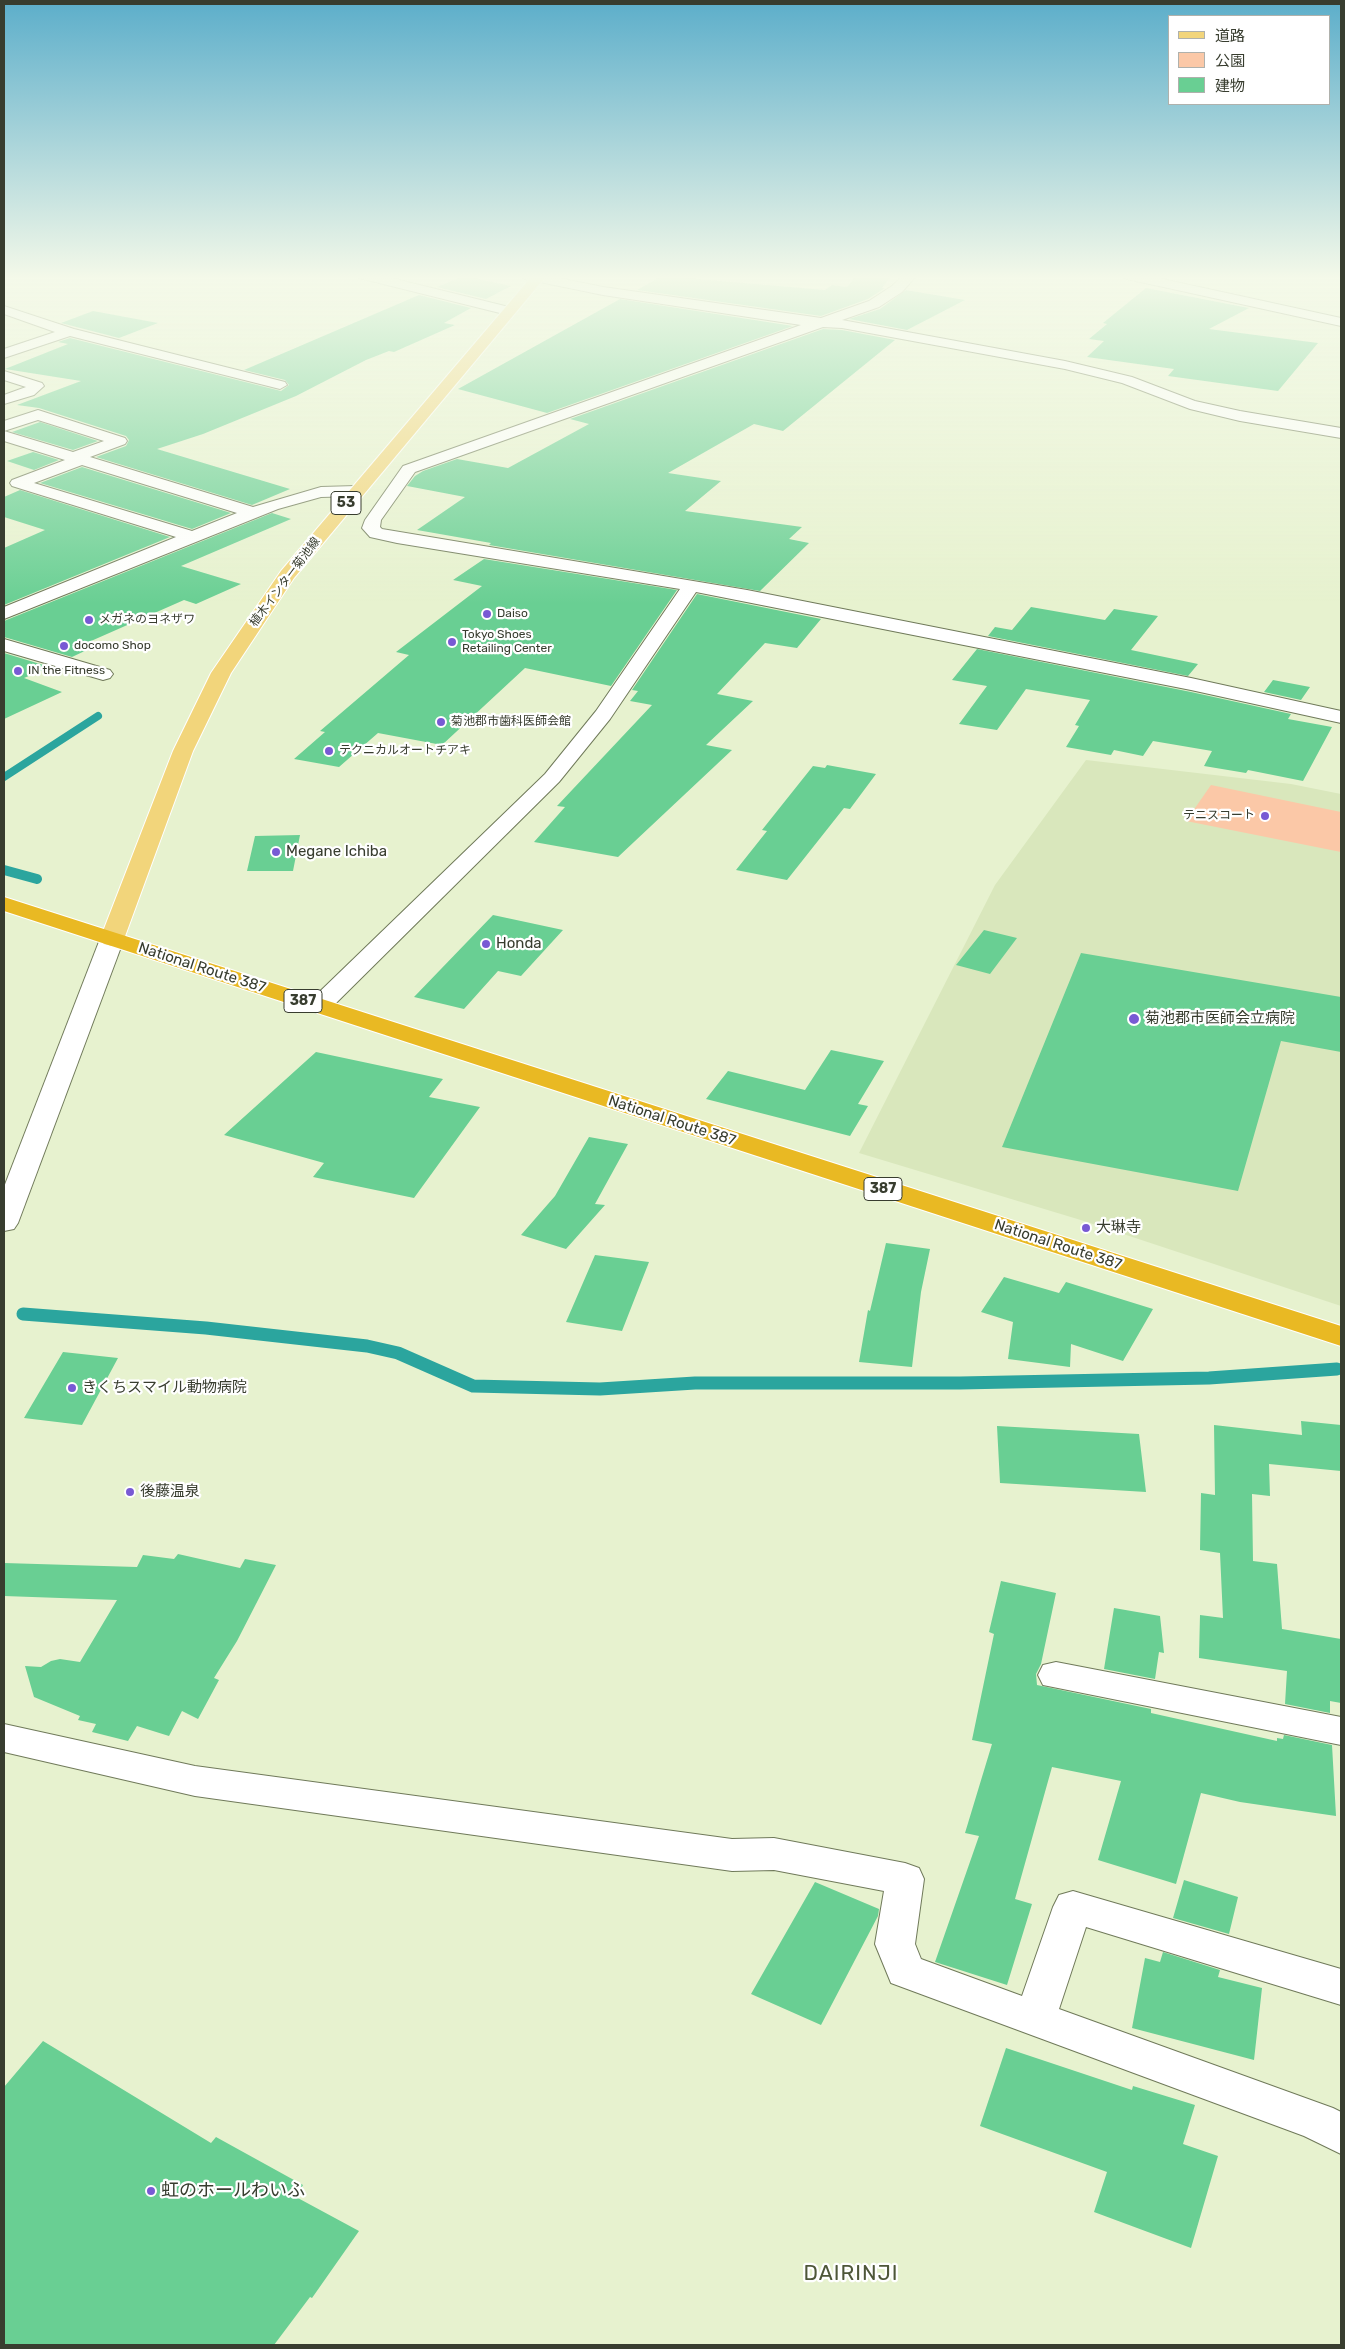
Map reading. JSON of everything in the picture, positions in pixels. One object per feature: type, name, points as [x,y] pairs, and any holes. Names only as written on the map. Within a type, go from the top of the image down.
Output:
[{"type":"highway","name":"National Route 387","points":[[4,904],[1341,1336]]},
{"type":"main road","name":"植木インター菊池線","points":[[112,939],[183,751],[221,673],[287,575],[446,385]]},
{"type":"street","points":[[4,400],[29,392],[37,386],[33,385]]},
{"type":"street","points":[[4,614],[252,512],[294,498],[363,483],[409,470],[420,464],[644,385]]},
{"type":"street","points":[[1139,385],[1190,404],[1240,416],[1341,433]]},
{"type":"street","points":[[4,426],[38,415],[119,441],[18,483],[190,536]]},
{"type":"street","points":[[4,436],[252,512]]},
{"type":"street","points":[[4,454],[31,444]]},
{"type":"street","points":[[409,470],[373,520],[370,528],[376,533],[747,594],[1341,717]]},
{"type":"street","points":[[318,1006],[552,778],[604,715],[691,586]]},
{"type":"street","points":[[4,645],[103,674]]},
{"type":"street","points":[[4,1223],[112,939]]},
{"type":"street","points":[[1056,1674],[1341,1731]]},
{"type":"street","points":[[4,1738],[195,1781],[460,1820],[732,1855],[774,1854],[905,1879],[895,1944],[905,1971],[1318,2122],[1341,2134]]},
{"type":"street","points":[[1035,2018],[1073,1907],[1341,1987]]},
{"type":"shaded area","name":"菊池郡市医師会立病院","points":[[1086,760],[1291,784],[1341,794],[1341,1306],[1084,1221],[859,1153],[995,885]]},
{"type":"green space","name":"テニスコート","points":[[1211,785],[1341,812],[1341,852],[1186,821]]},
{"type":"building","points":[[71,385],[256,385],[281,391],[289,385],[318,385],[296,396],[203,434],[157,449],[290,489],[252,505],[96,457],[126,446],[129,440],[126,436],[39,408],[17,405]]},
{"type":"building","points":[[466,385],[627,385],[547,413],[458,389]]},
{"type":"building","points":[[667,385],[840,385],[783,431],[754,424],[668,473],[721,481],[685,511],[802,527],[789,539],[809,543],[760,591],[489,545],[491,543],[417,530],[465,497],[407,486],[415,476],[423,471],[457,459],[508,468],[589,424],[570,419]]},
{"type":"building","points":[[1231,385],[1283,385],[1278,391]]},
{"type":"building","points":[[40,422],[98,441],[73,450],[12,432]]},
{"type":"building","points":[[33,452],[59,460],[34,470],[7,461]]},
{"type":"building","points":[[82,467],[231,513],[192,529],[40,483]]},
{"type":"building","points":[[20,490],[170,537],[4,605],[4,548],[45,530],[4,517],[4,497]]},
{"type":"building","points":[[272,513],[291,519],[181,566],[241,584],[196,604],[184,600],[82,645],[91,648],[72,657],[4,637],[4,621]]},
{"type":"building","points":[[484,559],[677,590],[611,686],[525,668],[442,745],[378,733],[339,767],[294,759],[325,732],[320,731],[409,655],[396,652],[482,586],[453,580]]},
{"type":"building","points":[[697,594],[821,619],[797,648],[765,643],[717,694],[753,701],[706,745],[732,750],[618,857],[534,842],[565,807],[557,806],[652,705],[630,701],[638,691],[632,690]]},
{"type":"building","points":[[1031,607],[1105,620],[1114,609],[1158,616],[1131,650],[1198,664],[1188,676],[988,636],[995,627],[1012,630]]},
{"type":"building","points":[[977,649],[1191,692],[1291,714],[1288,719],[1332,727],[1303,781],[1248,770],[1246,773],[1204,766],[1212,751],[1153,741],[1143,756],[1114,750],[1111,755],[1066,747],[1079,726],[1075,725],[1090,700],[1026,689],[997,730],[959,724],[987,686],[952,680]]},
{"type":"building","points":[[4,653],[50,667],[24,678],[62,692],[4,719]]},
{"type":"building","points":[[1273,680],[1310,687],[1301,700],[1264,692]]},
{"type":"building","points":[[827,765],[876,774],[850,809],[844,808],[787,880],[736,870],[767,831],[762,830],[813,766],[825,768]]},
{"type":"building","points":[[300,835],[293,871],[247,871],[255,836]]},
{"type":"building","points":[[493,915],[563,930],[521,976],[498,971],[464,1009],[414,997]]},
{"type":"building","points":[[984,930],[1017,938],[990,974],[956,965]]},
{"type":"building","points":[[1081,953],[1341,997],[1341,1052],[1281,1041],[1238,1191],[1002,1147]]},
{"type":"building","points":[[831,1050],[884,1061],[858,1104],[868,1106],[850,1136],[706,1099],[728,1071],[805,1090]]},
{"type":"building","points":[[316,1052],[443,1079],[429,1097],[480,1107],[414,1198],[313,1177],[324,1163],[224,1135]]},
{"type":"building","points":[[589,1137],[628,1144],[595,1204],[605,1205],[566,1249],[521,1235],[555,1196]]},
{"type":"building","points":[[886,1243],[930,1249],[921,1292],[912,1367],[859,1362],[868,1310],[870,1311]]},
{"type":"building","points":[[595,1255],[649,1262],[622,1331],[566,1322]]},
{"type":"building","points":[[1004,1277],[1059,1293],[1066,1282],[1153,1309],[1123,1361],[1071,1344],[1070,1367],[1008,1359],[1013,1322],[981,1312]]},
{"type":"building","name":"きくちスマイル動物病院","points":[[63,1352],[118,1358],[82,1425],[24,1418]]},
{"type":"building","points":[[1301,1421],[1341,1425],[1341,1471],[1269,1464],[1270,1496],[1252,1494],[1253,1561],[1277,1564],[1282,1629],[1341,1639],[1341,1703],[1330,1701],[1330,1713],[1285,1704],[1287,1671],[1199,1658],[1200,1615],[1223,1618],[1220,1553],[1200,1550],[1201,1493],[1215,1495],[1214,1425],[1302,1435]]},
{"type":"building","points":[[997,1426],[1139,1434],[1146,1492],[1000,1483]]},
{"type":"building","points":[[178,1554],[240,1568],[245,1559],[276,1565],[237,1641],[214,1678],[219,1680],[198,1719],[182,1711],[169,1736],[137,1726],[128,1741],[92,1732],[96,1724],[78,1720],[80,1716],[34,1697],[25,1666],[41,1667],[51,1661],[60,1659],[80,1662],[117,1600],[4,1596],[4,1563],[137,1567],[143,1555],[174,1559]]},
{"type":"building","points":[[1001,1581],[1056,1593],[1041,1664],[1036,1674],[1037,1685],[1151,1709],[1151,1713],[1277,1741],[1277,1738],[1283,1739],[1284,1735],[1332,1745],[1336,1816],[1240,1802],[1201,1793],[1176,1884],[1098,1860],[1121,1781],[1052,1767],[1015,1899],[1032,1904],[1007,1985],[935,1962],[979,1836],[965,1833],[992,1744],[972,1740],[994,1634],[989,1632]]},
{"type":"building","points":[[1114,1608],[1160,1616],[1164,1653],[1159,1652],[1155,1679],[1104,1669]]},
{"type":"building","points":[[1184,1880],[1238,1897],[1229,1934],[1173,1918]]},
{"type":"building","points":[[815,1882],[879,1909],[878,1916],[821,2025],[751,1994]]},
{"type":"building","points":[[1163,1952],[1220,1970],[1218,1977],[1262,1988],[1254,2060],[1132,2028],[1145,1958],[1160,1962]]},
{"type":"building","name":"虹のホールわいふ","points":[[43,2041],[211,2143],[216,2137],[303,2185],[296,2197],[359,2231],[312,2298],[310,2297],[274,2345],[4,2345],[4,2087]]},
{"type":"building","points":[[1006,2048],[1132,2090],[1133,2086],[1195,2105],[1183,2144],[1218,2156],[1191,2248],[1094,2212],[1107,2172],[980,2126]]},
{"type":"waterway","points":[[4,777],[98,716]]},
{"type":"waterway","points":[[4,870],[37,879]]},
{"type":"waterway","points":[[23,1314],[206,1328],[367,1346],[398,1353],[473,1386],[600,1389],[695,1383],[960,1383],[1209,1378],[1337,1369]]},
{"type":"place","name":"Daiso","points":[[487,614]]},
{"type":"place","name":"メガネのヨネザワ","points":[[89,620]]},
{"type":"place","name":"Tokyo Shoes Retailing Center","points":[[452,642]]},
{"type":"place","name":"docomo Shop","points":[[64,646]]},
{"type":"place","name":"IN the Fitness","points":[[18,671]]},
{"type":"place","name":"菊池郡市歯科医師会館","points":[[441,722]]},
{"type":"place","name":"テクニカルオートチアキ","points":[[329,751]]},
{"type":"place","name":"テニスコート","points":[[1265,816]]},
{"type":"place","name":"Megane Ichiba","points":[[276,852]]},
{"type":"place","name":"Honda","points":[[486,944]]},
{"type":"place","name":"菊池郡市医師会立病院","points":[[1134,1019]]},
{"type":"place","name":"大琳寺","points":[[1086,1228]]},
{"type":"place","name":"きくちスマイル動物病院","points":[[72,1388]]},
{"type":"place","name":"後藤温泉","points":[[130,1492]]},
{"type":"place","name":"虹のホールわいふ","points":[[151,2191]]},
{"type":"district","name":"DAIRINJI","points":[[851,2274]]}]
